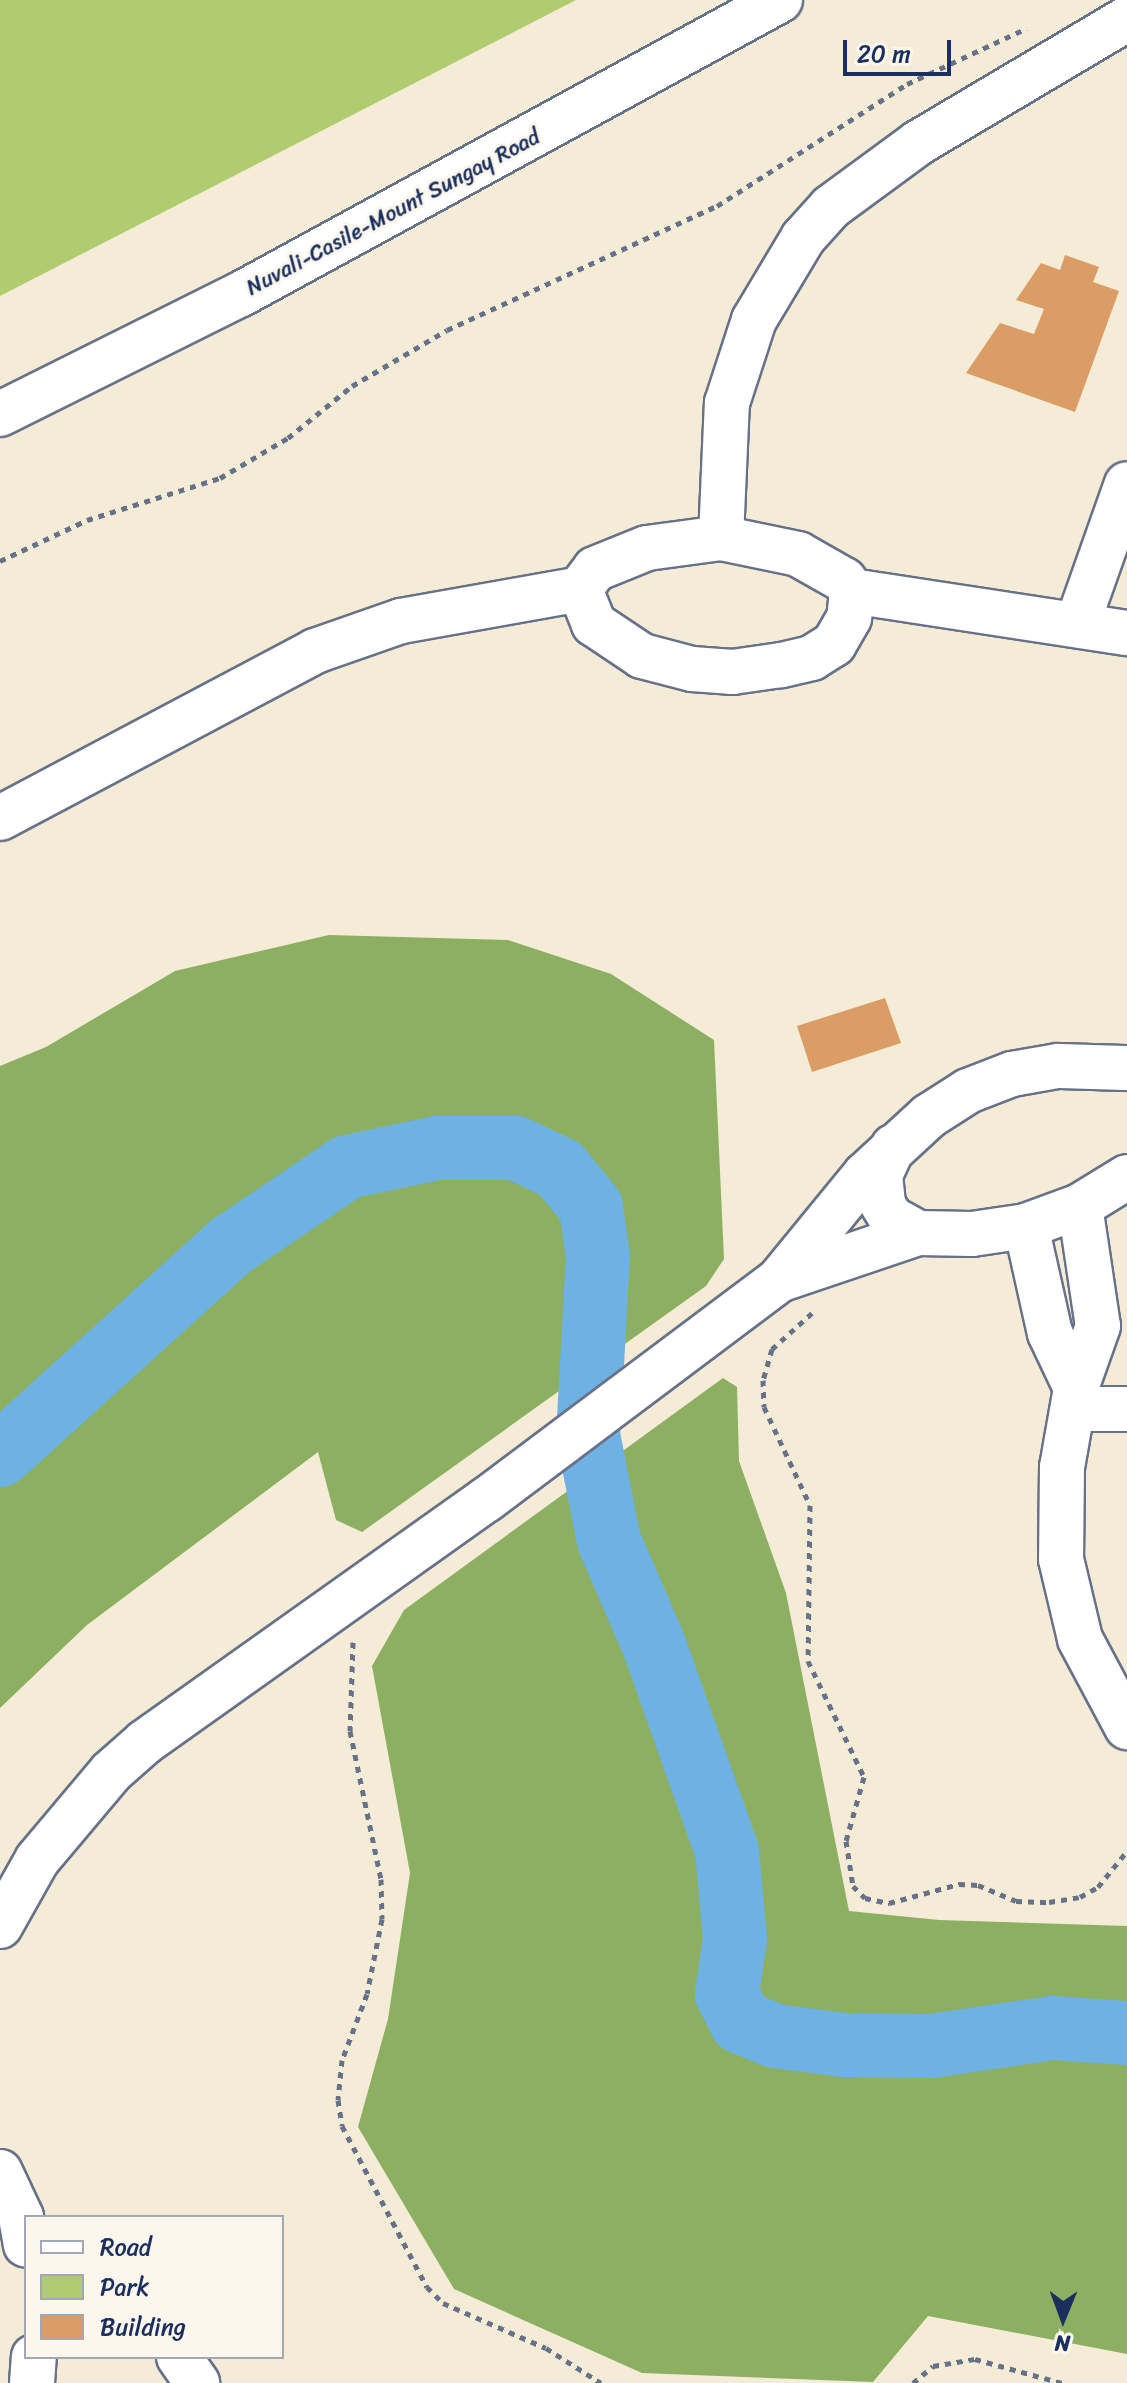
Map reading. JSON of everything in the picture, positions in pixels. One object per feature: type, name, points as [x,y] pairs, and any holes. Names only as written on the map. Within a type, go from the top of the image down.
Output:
[{"type":"street","name":"Nuvali-Casile-Mount Sungay Road","points":[[0,414],[241,294],[780,0]]},
{"type":"street","points":[[721,538],[721,452],[731,388],[754,320],[803,238],[831,207],[918,143],[1127,19]]},
{"type":"street","points":[[1078,622],[1127,484]]},
{"type":"street","points":[[0,818],[315,651],[401,621],[580,589],[595,569],[625,554],[721,538],[816,561],[852,591],[1078,622],[1127,633]]},
{"type":"street","points":[[580,589],[594,624],[642,656],[733,672],[781,665],[823,651],[849,618],[852,591]]},
{"type":"street","points":[[0,1926],[37,1860],[111,1772],[207,1695],[486,1500],[779,1280],[893,1147],[968,1091],[1012,1074],[1058,1066],[1127,1068]]},
{"type":"street","points":[[893,1147],[880,1175],[883,1205],[891,1218],[918,1233]]},
{"type":"street","points":[[779,1280],[918,1233],[972,1234],[1026,1226],[1080,1206],[1127,1177]]},
{"type":"street","points":[[1080,1206],[1098,1326],[1076,1399],[1059,1498],[1067,1601],[1080,1639],[1127,1727]]},
{"type":"street","points":[[1026,1226],[1050,1333],[1076,1399]]},
{"type":"street","points":[[1076,1399],[1127,1409]]},
{"type":"street","points":[[0,2172],[21,2217],[24,2234]]},
{"type":"street","points":[[32,2383],[34,2359]]},
{"type":"street","points":[[180,2359],[197,2383]]},
{"type":"street","points":[[218,2359],[218,2383]]},
{"type":"path","points":[[0,561],[87,520],[220,478],[288,438],[352,386],[447,330],[717,206],[907,84],[1039,23]]},
{"type":"path","points":[[819,1308],[772,1349],[763,1380],[764,1407],[771,1433],[810,1505],[808,1661],[864,1777],[846,1841],[853,1886],[865,1898],[889,1903],[959,1884],[978,1885],[1016,1901],[1049,1902],[1080,1897],[1098,1887],[1127,1851]]},
{"type":"path","points":[[359,1588],[349,1682],[350,1731],[381,1879],[382,1919],[367,1994],[342,2060],[338,2100],[342,2126],[427,2287],[443,2303],[546,2348],[601,2383]]},
{"type":"path","points":[[913,2383],[933,2366],[975,2359],[1062,2383]]},
{"type":"green space","points":[[0,0],[576,0],[0,296]]},
{"type":"green space","points":[[329,935],[508,940],[611,974],[714,1040],[724,1259],[706,1286],[362,1532],[336,1520],[318,1452],[87,1625],[0,1708],[0,1066],[46,1047],[175,971]]},
{"type":"green space","points":[[723,1378],[737,1387],[739,1461],[786,1593],[849,1911],[939,1920],[1127,1926],[1127,2354],[928,2316],[873,2382],[642,2373],[454,2289],[358,2127],[388,2019],[410,1873],[372,1666],[404,1610]]},
{"type":"building","points":[[1065,255],[1099,267],[1093,282],[1119,291],[1075,412],[966,373],[1000,323],[1034,334],[1044,309],[1016,300],[1041,263],[1060,270]]},
{"type":"building","points":[[885,998],[901,1043],[812,1072],[797,1026]]},
{"type":"waterway","points":[[0,1455],[232,1245],[347,1167],[437,1148],[516,1148],[560,1169],[591,1207],[598,1257],[588,1435],[609,1541],[654,1645],[727,1851],[735,1939],[727,1994],[741,2022],[775,2036],[843,2045],[931,2046],[1053,2028],[1127,2033]]}]
